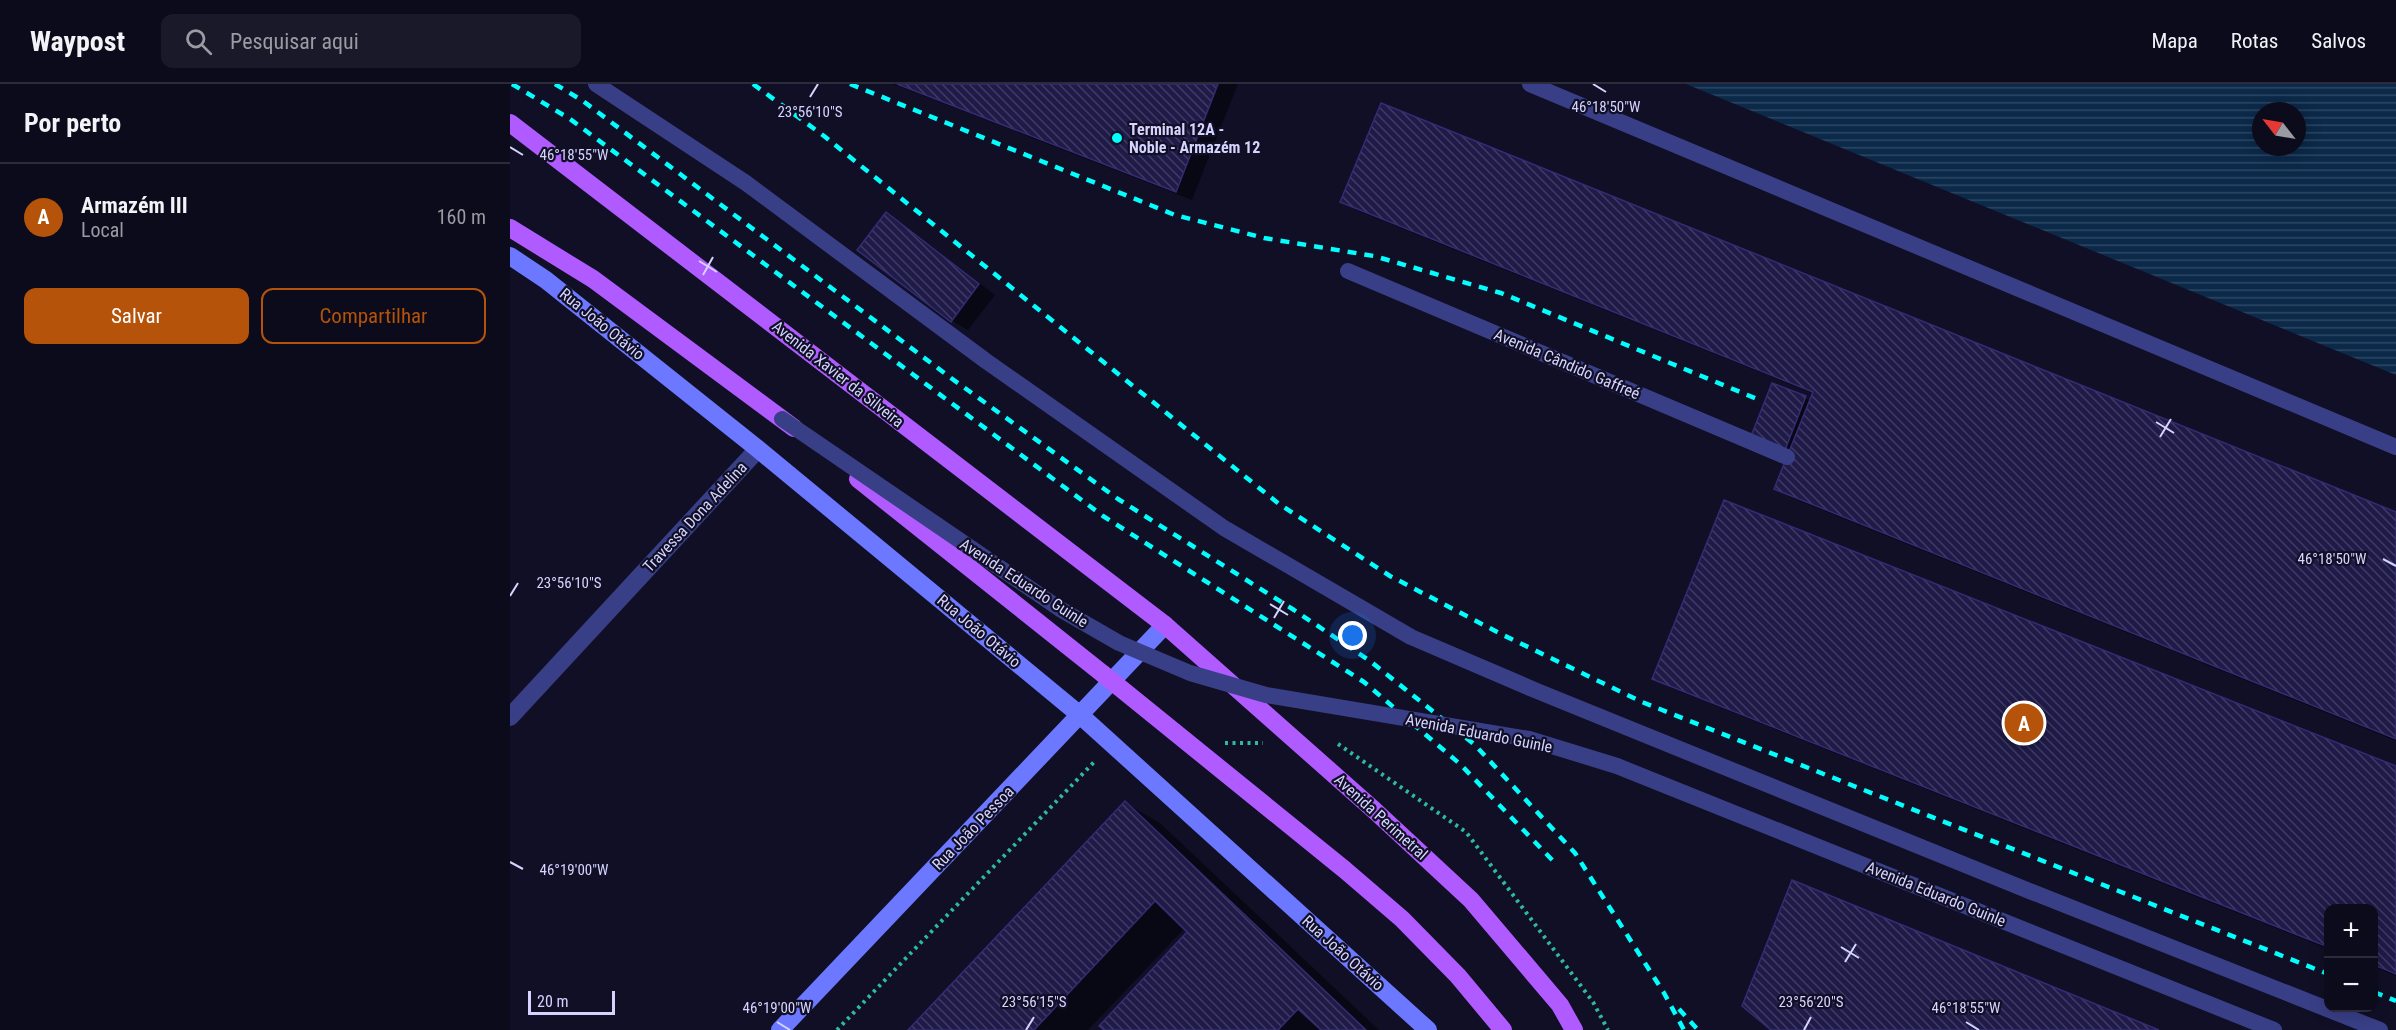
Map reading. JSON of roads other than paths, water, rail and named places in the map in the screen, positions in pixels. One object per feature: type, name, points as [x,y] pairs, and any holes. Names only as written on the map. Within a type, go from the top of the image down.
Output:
[{"type":"main road","name":"Avenida Xavier da Silveira","points":[[510,123],[1164,625]]},
{"type":"main road","points":[[510,228],[592,279],[782,418],[1336,862],[1402,919],[1458,976],[1503,1030]]},
{"type":"main road","name":"Avenida Perimetral","points":[[1164,625],[1374,810],[1471,900],[1560,1005],[1574,1030]]},
{"type":"street","name":"Rua João Otávio","points":[[510,256],[546,280],[758,449],[1080,715],[1428,1030]]},
{"type":"street","name":"Travessa Dona Adelina","points":[[510,717],[758,449]]},
{"type":"street","name":"Rua João Pessoa","points":[[780,1030],[1164,625]]},
{"type":"lane","points":[[596,84],[746,183],[986,361],[1224,528],[1410,637],[2020,888],[2380,1030]]},
{"type":"lane","points":[[1530,84],[2396,447]]},
{"type":"lane","name":"Avenida Cândido Gaffreé","points":[[1348,271],[1787,457]]},
{"type":"lane","name":"Avenida Eduardo Guinle","points":[[782,418],[1060,609],[1119,643],[1190,673],[1266,695],[1529,739],[1617,766],[2274,1030]]},
{"type":"water","points":[[1686,84],[2396,84],[2396,375]]},
{"type":"railway","points":[[512,84],[570,119],[1103,516],[1364,682],[1460,764],[1557,865]]},
{"type":"railway","points":[[555,84],[583,101],[951,378],[1118,499],[1294,610],[1370,661],[1475,745],[1575,853],[1664,993],[1684,1030]]},
{"type":"railway","points":[[753,84],[824,136],[1279,504],[1390,576],[1501,634],[1642,702],[2324,972]]},
{"type":"railway","points":[[850,84],[1175,215],[1264,238],[1374,256],[1501,293],[1757,399]]},
{"type":"railway","points":[[2378,994],[2396,1001]]},
{"type":"railway","points":[[1679,1009],[1698,1030]]},
{"type":"place","name":"Terminal 12A - Noble - Armazém 12","points":[[1117,138]]},
{"type":"place","name":"Armazém III","points":[[2024,723]]}]
